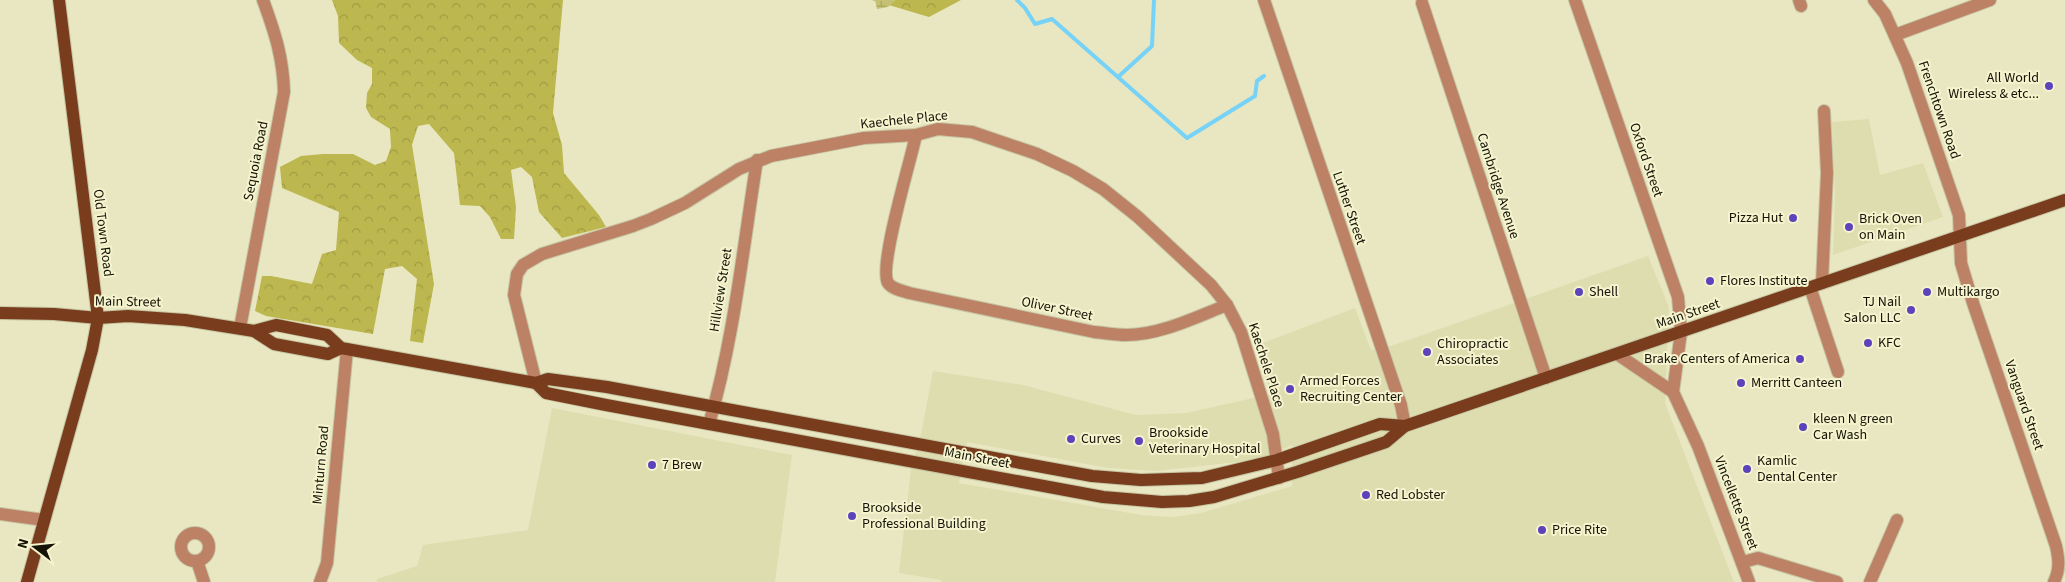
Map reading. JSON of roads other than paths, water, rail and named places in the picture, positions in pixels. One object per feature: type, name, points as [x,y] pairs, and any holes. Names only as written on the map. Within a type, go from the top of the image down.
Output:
[{"type":"main road","name":"Old Town Road","points":[[27,582],[92,350],[98,318],[59,0]]},
{"type":"main road","name":"Main Street","points":[[536,383],[546,392],[848,450],[1125,500],[1189,501],[1214,497],[1279,478],[1386,442],[1405,426],[2065,200]]},
{"type":"main road","name":"Main Street","points":[[0,313],[54,314],[98,318],[160,318],[240,328],[254,331],[274,344],[328,354],[344,348]]},
{"type":"main road","name":"Main Street","points":[[254,331],[276,325],[328,335],[344,348],[536,383],[548,379],[607,387],[979,456],[1092,476],[1124,479],[1170,480],[1202,478],[1277,460],[1380,424],[1405,426]]},
{"type":"main road","points":[[848,450],[851,432]]},
{"type":"main road","points":[[863,452],[866,435]]},
{"type":"main road","points":[[975,472],[979,456]]},
{"type":"main road","points":[[1124,479],[1125,500]]},
{"type":"street","name":"Sequoia Road","points":[[240,328],[284,92],[283,66],[278,42],[264,0]]},
{"type":"street","name":"Luther Street","points":[[1264,0],[1397,395],[1405,426]]},
{"type":"street","name":"Oxford Street","points":[[1575,0],[1678,297],[1681,332]]},
{"type":"street","name":"Frenchtown Road","points":[[1874,0],[1885,14],[1895,35],[1960,216],[1959,237]]},
{"type":"street","points":[[1895,35],[1990,0]]},
{"type":"street","name":"Cambridge Avenue","points":[[1422,3],[1546,378]]},
{"type":"street","points":[[1824,111],[1827,173],[1816,286],[1838,372]]},
{"type":"street","name":"Kaechele Place","points":[[536,383],[514,295],[516,279],[523,265],[542,254],[651,220],[685,203],[739,169],[757,160],[864,138],[916,135],[938,129],[972,132],[1037,154],[1073,171],[1102,189],[1138,217],[1212,285],[1228,305],[1241,332],[1273,434],[1279,478]]},
{"type":"street","name":"Oliver Street","points":[[916,135],[887,254],[886,276],[888,284],[909,293],[1108,334],[1139,334],[1167,327],[1228,305]]},
{"type":"street","name":"Hillview Street","points":[[709,424],[730,328],[757,160]]},
{"type":"street","name":"Vanguard Street","points":[[1959,237],[1961,263],[1973,304],[2056,546],[2059,570],[2054,582]]},
{"type":"street","points":[[1617,354],[1673,392],[1681,332]]},
{"type":"street","name":"Minturn Road","points":[[320,582],[327,563],[344,348]]},
{"type":"street","name":"Vincellette Street","points":[[1673,392],[1698,446],[1742,562],[1758,558],[1837,582]]},
{"type":"street","points":[[0,514],[44,520]]},
{"type":"street","points":[[1870,582],[1897,520]]},
{"type":"street","points":[[197,561],[204,582]]},
{"type":"street","points":[[1742,562],[1749,582]]},
{"type":"waterway","points":[[1017,0],[1025,8],[1035,24],[1052,19],[1187,138],[1255,96],[1257,81],[1264,76]]},
{"type":"waterway","points":[[1118,77],[1152,46],[1154,0]]},
{"type":"place","name":"All World Wireless & etc...","points":[[2049,86]]},
{"type":"place","name":"Pizza Hut","points":[[1793,218]]},
{"type":"place","name":"Brick Oven on Main","points":[[1849,227]]},
{"type":"place","name":"Flores Institute","points":[[1710,281]]},
{"type":"place","name":"Shell","points":[[1579,292]]},
{"type":"place","name":"Multikargo","points":[[1927,292]]},
{"type":"place","name":"TJ Nail Salon LLC","points":[[1911,310]]},
{"type":"place","name":"KFC","points":[[1868,343]]},
{"type":"place","name":"Chiropractic Associates","points":[[1427,352]]},
{"type":"place","name":"Brake Centers of America","points":[[1800,359]]},
{"type":"place","name":"Merritt Canteen","points":[[1741,383]]},
{"type":"place","name":"Armed Forces Recruiting Center","points":[[1290,389]]},
{"type":"place","name":"kleen N green Car Wash","points":[[1803,427]]},
{"type":"place","name":"Curves","points":[[1071,439]]},
{"type":"place","name":"Brookside Veterinary Hospital","points":[[1139,441]]},
{"type":"place","name":"7 Brew","points":[[652,465]]},
{"type":"place","name":"Kamlic Dental Center","points":[[1747,469]]},
{"type":"place","name":"Red Lobster","points":[[1366,495]]},
{"type":"place","name":"Brookside Professional Building","points":[[852,516]]},
{"type":"place","name":"Price Rite","points":[[1542,530]]}]
